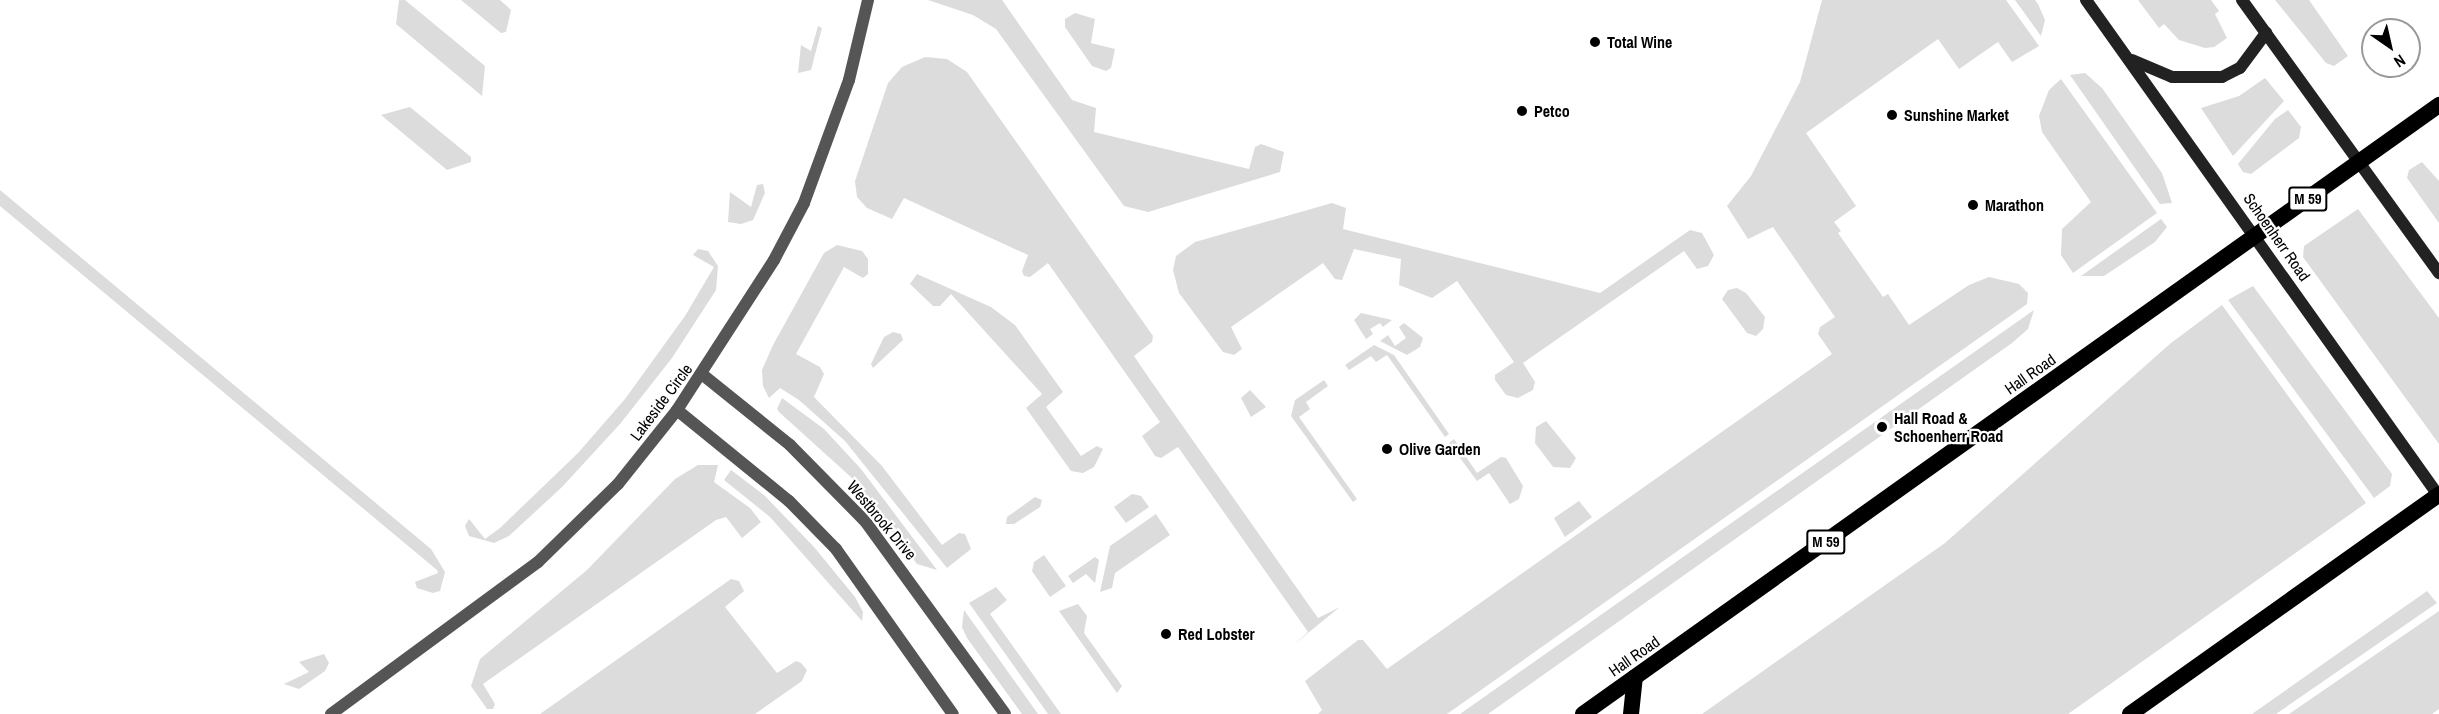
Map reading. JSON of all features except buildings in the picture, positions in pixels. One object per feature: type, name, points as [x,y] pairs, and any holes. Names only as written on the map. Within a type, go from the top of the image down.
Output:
[{"type":"highway","name":"Hall Road","points":[[1583,714],[2439,105]]},
{"type":"highway","points":[[2130,714],[2439,495]]},
{"type":"highway","points":[[1631,714],[1635,677]]},
{"type":"main road","name":"Schoenherr Road","points":[[2086,0],[2131,60],[2439,495]]},
{"type":"main road","points":[[2242,0],[2439,273]]},
{"type":"main road","points":[[2131,60],[2172,77],[2222,77],[2240,68],[2266,33]]},
{"type":"street","name":"Lakeside Circle","points":[[331,714],[538,562],[618,484],[677,411],[703,375],[774,260],[804,203],[849,80],[868,0]]},
{"type":"street","name":"Westbrook Drive","points":[[703,375],[790,444],[865,521],[1005,714]]},
{"type":"street","points":[[677,411],[789,501],[836,549],[953,714]]},
{"type":"shaded area","points":[[399,0],[405,0],[485,66],[482,96],[396,24]]},
{"type":"shaded area","points":[[461,0],[500,0],[511,10],[506,32],[501,33]]},
{"type":"shaded area","points":[[928,0],[1002,0],[1072,100],[1096,108],[1094,132],[1249,169],[1255,147],[1261,144],[1284,152],[1280,172],[1148,212],[1124,206],[996,29],[973,15]]},
{"type":"shaded area","points":[[1822,0],[2006,0],[2039,46],[2012,62],[1998,42],[1959,69],[1938,39],[1806,133],[1856,206],[1834,222],[1841,231],[1838,233],[1883,297],[1888,294],[1909,325],[1969,285],[1989,277],[2019,284],[2028,293],[2027,304],[1447,714],[1318,714],[1322,710],[1305,681],[1358,640],[1363,640],[1387,669],[1832,354],[1818,334],[1820,327],[1835,317],[1773,227],[1748,239],[1727,206],[1751,176],[1800,82]]},
{"type":"shaded area","points":[[2015,0],[2035,0],[2038,4],[2045,20],[2041,36]]},
{"type":"shaded area","points":[[2138,0],[2211,0],[2219,11],[2215,14],[2227,38],[2214,47],[2205,48],[2179,40],[2164,24],[2159,28]]},
{"type":"shaded area","points":[[2275,0],[2309,0],[2348,56],[2334,66],[2326,63]]},
{"type":"shaded area","points":[[1075,13],[1095,19],[1091,43],[1115,49],[1111,68],[1106,71],[1092,66],[1065,27],[1065,19]]},
{"type":"shaded area","points":[[818,26],[822,28],[811,70],[798,73],[801,45],[811,51]]},
{"type":"shaded area","points":[[925,57],[947,59],[967,72],[1153,336],[1152,342],[1134,356],[1151,381],[1318,618],[1340,607],[1292,646],[1308,632],[1178,447],[1161,458],[1155,456],[1142,436],[1160,422],[1048,263],[1030,277],[1024,276],[1022,271],[1028,255],[904,198],[892,219],[867,208],[857,197],[855,181],[888,83],[902,67]]},
{"type":"shaded area","points":[[2085,73],[2102,88],[2162,173],[2172,203],[2160,204],[2070,75]]},
{"type":"shaded area","points":[[2265,78],[2284,101],[2233,156],[2201,108],[2239,96]]},
{"type":"shaded area","points":[[2061,79],[2157,213],[2073,273],[2061,255],[2062,229],[2091,202],[2042,132],[2039,116],[2049,90]]},
{"type":"shaded area","points":[[410,107],[471,157],[471,162],[447,170],[381,115]]},
{"type":"shaded area","points":[[2288,110],[2301,127],[2299,138],[2251,174],[2243,172],[2238,164],[2275,119]]},
{"type":"shaded area","points":[[2422,162],[2439,181],[2439,223],[2407,178],[2409,170]]},
{"type":"shaded area","points":[[763,184],[765,193],[753,220],[741,224],[728,222],[730,192],[751,207],[757,185]]},
{"type":"shaded area","points":[[0,190],[431,549],[445,572],[440,591],[433,593],[417,588],[415,582],[438,573],[437,570],[0,206]]},
{"type":"shaded area","points":[[1332,203],[1346,208],[1343,229],[1600,293],[1690,230],[1702,233],[1714,255],[1708,266],[1697,269],[1684,251],[1523,363],[1535,382],[1533,390],[1518,398],[1506,395],[1495,380],[1495,375],[1514,362],[1457,281],[1432,298],[1399,285],[1401,259],[1354,249],[1342,280],[1335,279],[1323,263],[1231,327],[1242,349],[1234,355],[1223,352],[1179,293],[1173,270],[1176,256],[1195,242]]},
{"type":"shaded area","points":[[2358,209],[2439,318],[2439,444],[2303,257],[2304,246]]},
{"type":"shaded area","points":[[2161,219],[2167,227],[2155,242],[2104,276],[2081,276]]},
{"type":"shaded area","points":[[837,245],[862,251],[868,259],[868,274],[863,278],[844,267],[796,354],[820,367],[824,374],[814,397],[882,466],[942,545],[959,533],[965,534],[971,549],[947,568],[845,441],[799,400],[780,388],[769,398],[763,386],[762,370],[773,345],[824,253]]},
{"type":"shaded area","points":[[698,249],[708,251],[718,266],[716,290],[672,358],[620,424],[562,487],[509,536],[494,543],[469,536],[465,526],[469,519],[485,539],[500,528],[578,453],[625,399],[685,316],[714,267],[693,255]]},
{"type":"shaded area","points":[[917,274],[991,307],[1015,325],[1063,392],[1046,407],[1081,456],[1097,446],[1103,449],[1094,467],[1083,473],[1071,471],[1026,408],[1042,394],[951,294],[940,306],[933,306],[910,284]]},
{"type":"shaded area","points":[[2253,286],[2392,474],[2390,486],[2374,498],[2228,300]]},
{"type":"shaded area","points":[[1737,288],[1746,293],[1765,317],[1763,329],[1756,336],[1747,333],[1722,299],[1728,290]]},
{"type":"shaded area","points":[[2222,305],[2366,503],[2068,714],[1702,714],[1945,543],[2171,343]]},
{"type":"shaded area","points":[[2034,310],[2028,329],[2012,343],[1488,714],[1460,714]]},
{"type":"shaded area","points":[[1361,313],[1392,320],[1383,327],[1380,323],[1370,329],[1373,334],[1366,339],[1354,320]]},
{"type":"shaded area","points":[[1404,323],[1423,338],[1420,347],[1407,355],[1380,341],[1388,335],[1395,346],[1406,338],[1399,327]]},
{"type":"shaded area","points":[[893,332],[901,334],[903,340],[873,368],[871,364],[884,337]]},
{"type":"shaded area","points":[[1374,345],[1394,355],[1449,434],[1445,437],[1387,355],[1376,362],[1371,356],[1349,370],[1345,365]]},
{"type":"shaded area","points":[[1324,380],[1328,386],[1306,402],[1310,409],[1299,417],[1357,499],[1353,502],[1291,416],[1295,400]]},
{"type":"shaded area","points":[[1250,390],[1266,407],[1251,417],[1241,398]]},
{"type":"shaded area","points":[[782,398],[824,429],[861,469],[937,570],[917,564],[853,479],[779,412],[777,409]]},
{"type":"shaded area","points":[[1546,421],[1576,458],[1570,468],[1553,467],[1535,443],[1536,427]]},
{"type":"shaded area","points":[[1454,439],[1477,473],[1501,457],[1506,458],[1523,486],[1519,499],[1510,504],[1489,473],[1477,481],[1449,443]]},
{"type":"shaded area","points":[[698,465],[718,465],[714,482],[750,508],[761,522],[742,538],[726,517],[716,520],[483,684],[495,704],[493,709],[487,709],[471,686],[480,659],[587,570],[675,479]]},
{"type":"shaded area","points":[[731,470],[764,495],[814,547],[855,597],[863,612],[862,621],[770,517],[724,480]]},
{"type":"shaded area","points":[[1132,494],[1141,496],[1149,507],[1126,523],[1114,507]]},
{"type":"shaded area","points":[[1035,497],[1042,500],[1040,507],[1014,524],[1006,524],[1007,517]]},
{"type":"shaded area","points":[[1579,501],[1592,517],[1565,537],[1554,518]]},
{"type":"shaded area","points":[[1156,514],[1170,535],[1115,573],[1112,588],[1100,592],[1110,546]]},
{"type":"shaded area","points":[[1044,555],[1066,586],[1050,597],[1032,571],[1034,562]]},
{"type":"shaded area","points":[[1095,557],[1099,560],[1095,583],[1086,574],[1073,583],[1068,576]]},
{"type":"shaded area","points":[[731,579],[739,581],[744,591],[725,607],[777,673],[796,661],[801,663],[807,670],[802,681],[755,714],[540,714]]},
{"type":"shaded area","points":[[996,587],[1007,600],[990,614],[1061,714],[1048,714],[969,603]]},
{"type":"shaded area","points":[[2427,591],[2437,603],[2276,714],[2252,714]]},
{"type":"shaded area","points":[[1078,604],[1087,616],[1084,633],[1122,686],[1117,693],[1059,611]]},
{"type":"shaded area","points":[[964,610],[1038,714],[1022,714],[967,638],[962,627]]},
{"type":"shaded area","points":[[2439,611],[2439,709],[2432,714],[2289,714]]},
{"type":"shaded area","points":[[324,654],[329,663],[325,671],[299,689],[284,684],[309,672],[299,662]]},
{"type":"place","name":"Total Wine","points":[[1595,42]]},
{"type":"place","name":"Petco","points":[[1522,111]]},
{"type":"place","name":"Sunshine Market","points":[[1892,115]]},
{"type":"place","name":"Marathon","points":[[1973,205]]},
{"type":"place","name":"Hall Road & Schoenherr Road","points":[[1882,427]]},
{"type":"place","name":"Olive Garden","points":[[1387,449]]},
{"type":"place","name":"Red Lobster","points":[[1166,634]]}]
